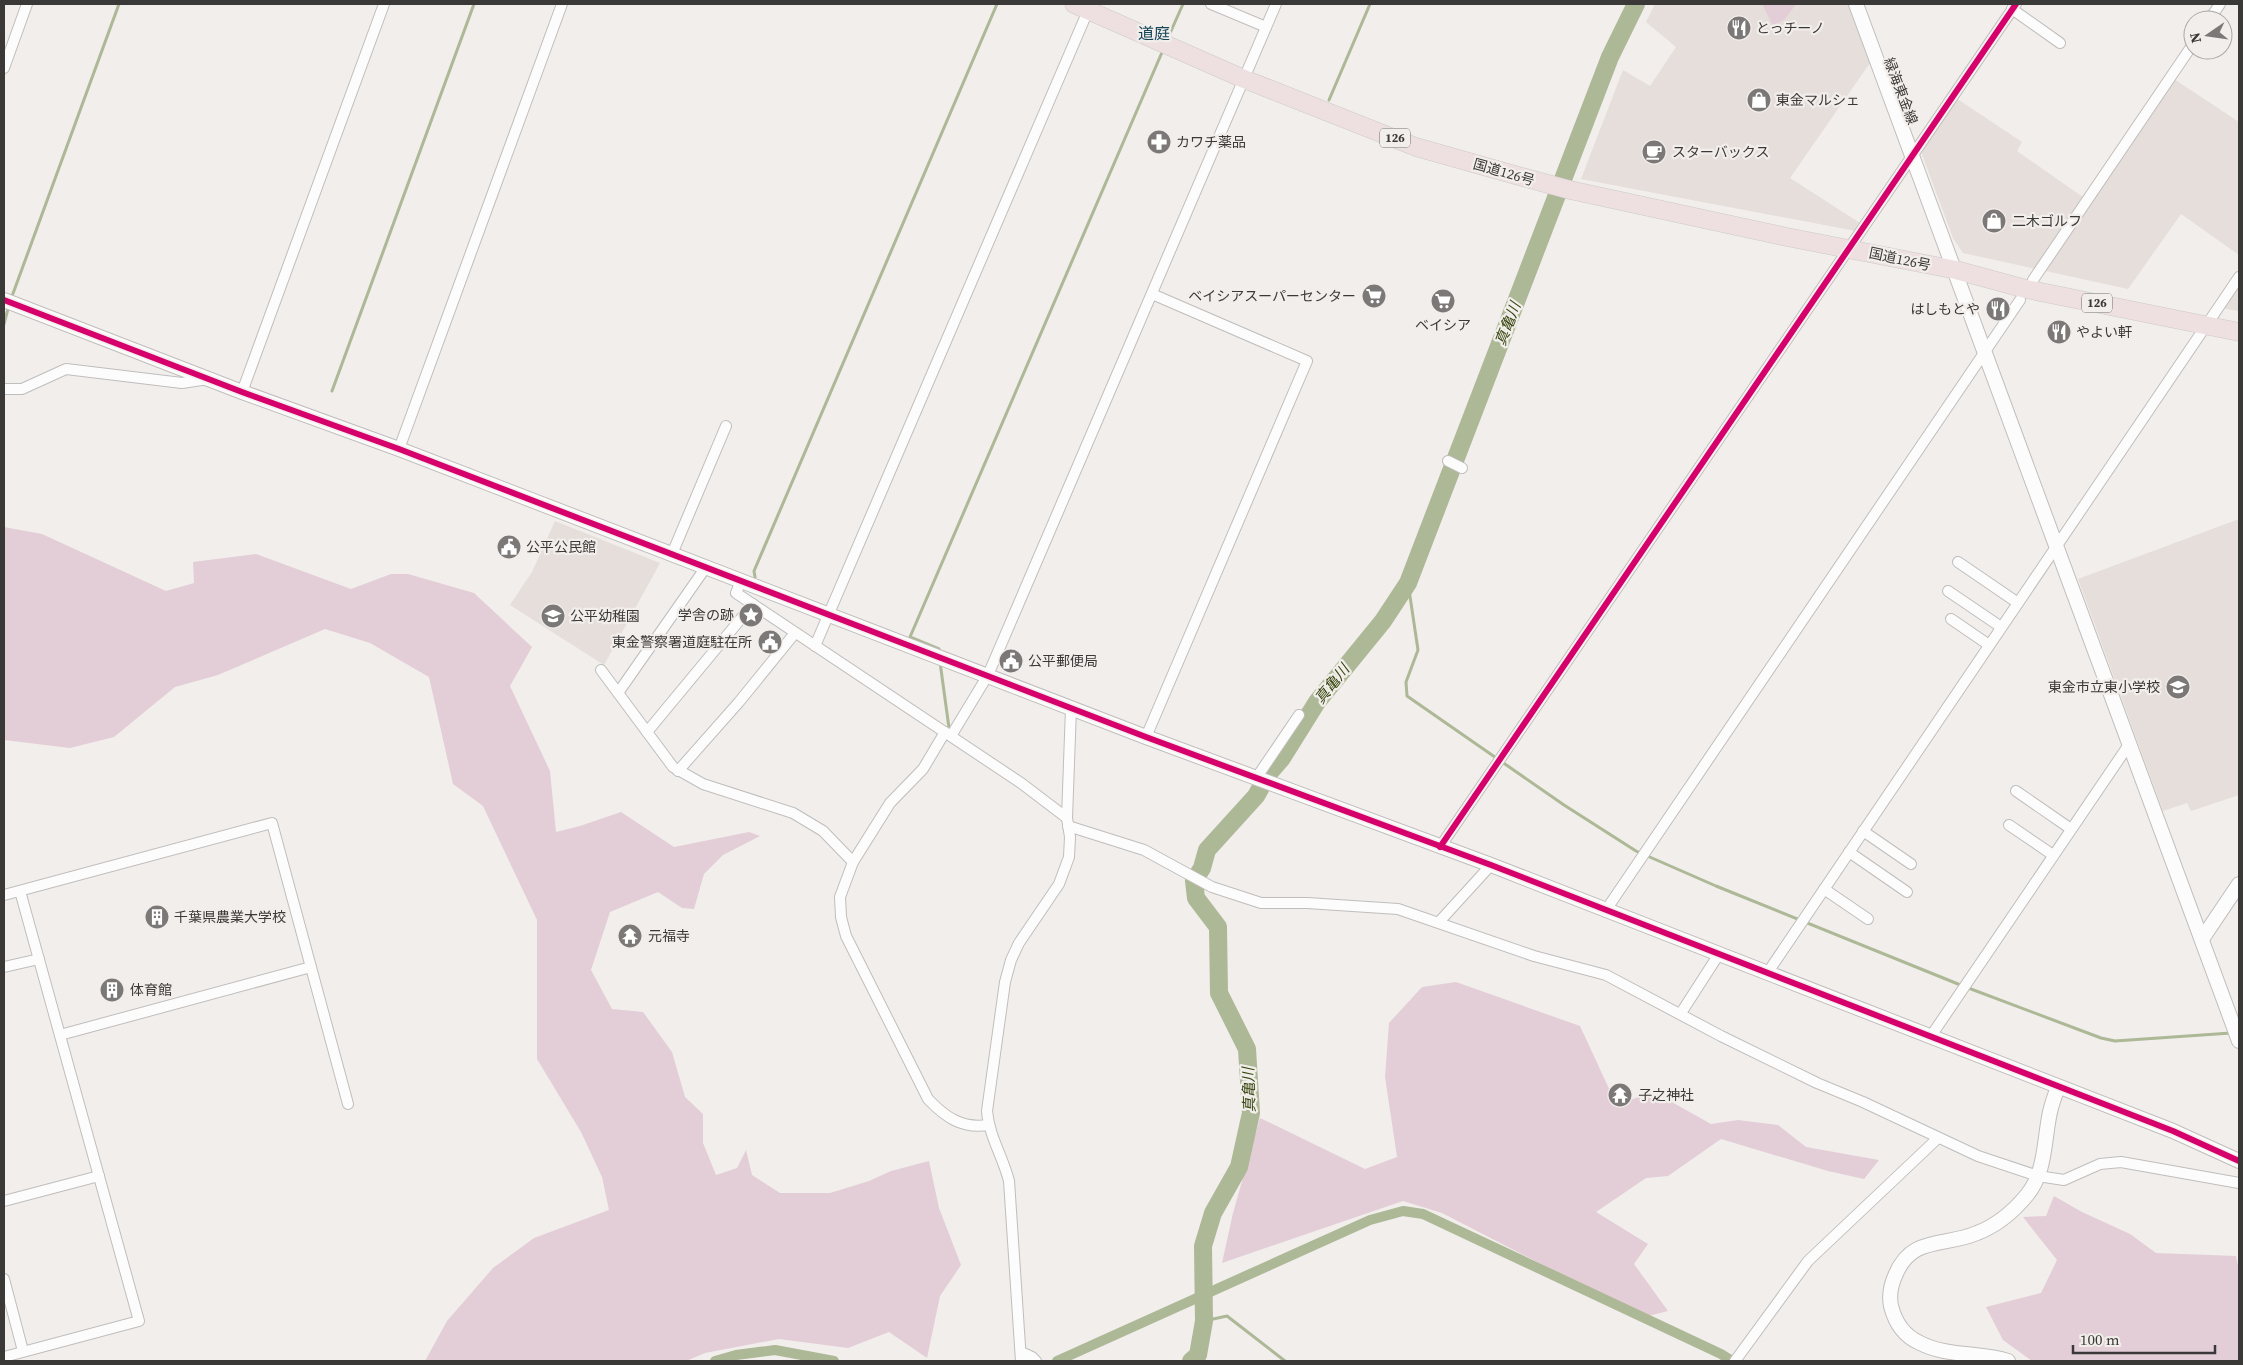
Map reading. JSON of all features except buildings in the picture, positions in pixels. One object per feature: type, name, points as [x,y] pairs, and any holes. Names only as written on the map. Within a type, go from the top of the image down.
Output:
[{"type":"highway","name":"国道126号","points":[[1085,6],[1244,80],[1416,147],[1570,190],[1956,270],[2026,289],[2209,321],[2239,322]]},
{"type":"highway","name":"国道126号","points":[[1956,270],[2032,280],[2209,321],[2239,332]]},
{"type":"street","points":[[4,68],[27,4]]},
{"type":"street","points":[[242,392],[384,4]]},
{"type":"street","points":[[399,449],[562,4]]},
{"type":"street","points":[[1211,4],[1266,27]]},
{"type":"street","points":[[988,1125],[974,1127],[958,1123],[941,1113],[928,1099],[846,936],[841,917],[840,897],[853,862],[890,803],[923,768],[988,675],[1276,4]]},
{"type":"street","name":"緑海東金線","points":[[1856,4],[2239,1037]]},
{"type":"street","points":[[815,646],[830,615],[1085,6]]},
{"type":"street","points":[[1440,847],[2014,7],[2060,43]]},
{"type":"street","points":[[2032,280],[2183,59]]},
{"type":"street","points":[[1768,972],[2239,277]]},
{"type":"street","points":[[1146,737],[1307,360],[1152,294]]},
{"type":"street","points":[[4,300],[242,392],[399,449],[1146,737],[1491,865],[2173,1131],[2239,1161]]},
{"type":"street","points":[[1606,910],[2020,300]]},
{"type":"street","points":[[4,389],[22,389],[66,369],[182,382],[208,379]]},
{"type":"street","points":[[672,554],[726,426]]},
{"type":"street","points":[[1448,461],[1462,468]]},
{"type":"street","points":[[1958,562],[2018,603]]},
{"type":"street","points":[[618,692],[706,567]]},
{"type":"street","points":[[741,581],[736,593],[1021,783],[1068,822],[1144,850],[1212,886],[1260,903],[1307,903],[1398,909],[1439,922],[1454,930],[1525,953],[1606,975],[1774,1062],[1978,1156],[2038,1176],[2064,1180],[2100,1164],[2121,1162],[2239,1183]]},
{"type":"street","points":[[1948,590],[2001,627]]},
{"type":"street","points":[[647,732],[753,604]]},
{"type":"street","points":[[1951,619],[1989,645]]},
{"type":"street","points":[[678,770],[740,702],[795,633]]},
{"type":"street","points":[[601,670],[678,770],[703,784],[793,813],[823,831],[853,862]]},
{"type":"street","points":[[1036,1361],[1032,1357],[1021,1357],[1008,1181],[1006,1167],[988,1125],[987,1111],[1005,982],[1019,943],[1059,884],[1069,857],[1071,708]]},
{"type":"street","points":[[1257,777],[1299,715]]},
{"type":"street","points":[[1931,1036],[2130,744]]},
{"type":"street","points":[[2016,791],[2071,829]]},
{"type":"street","points":[[4,895],[272,823],[348,1104]]},
{"type":"street","points":[[2009,825],[2053,855]]},
{"type":"street","points":[[1863,832],[1911,864]]},
{"type":"street","points":[[1849,852],[1907,892]]},
{"type":"street","points":[[1439,922],[1491,865]]},
{"type":"street","points":[[2202,939],[2239,884]]},
{"type":"street","points":[[1824,889],[1868,919]]},
{"type":"street","points":[[4,1356],[139,1320],[20,891]]},
{"type":"street","points":[[1680,1013],[1720,954]]},
{"type":"street","points":[[4,967],[39,959]]},
{"type":"street","points":[[60,1035],[312,967]]},
{"type":"street","points":[[2008,1361],[1936,1349],[1908,1337],[1893,1316],[1890,1301],[1892,1283],[1898,1267],[1908,1256],[1920,1248],[1936,1241],[1974,1235],[2008,1217],[2029,1193],[2038,1176],[2050,1110],[2058,1086]]},
{"type":"street","points":[[1735,1361],[1808,1261],[1938,1138]]},
{"type":"street","points":[[4,1201],[99,1176]]},
{"type":"street","points":[[4,1279],[23,1351]]},
{"type":"shaded area","points":[[1655,4],[1848,4],[1870,63],[1790,178],[1860,223],[1856,231],[1581,179],[1623,70],[1650,86],[1676,47],[1646,22]]},
{"type":"shaded area","points":[[1762,4],[1796,4],[1785,19],[1773,26]]},
{"type":"shaded area","points":[[2174,79],[2239,122],[2239,255],[2181,214],[2128,289],[1963,253],[1953,238],[1920,149],[1956,98],[2022,142],[2017,151],[2090,202]]},
{"type":"shaded area","points":[[2239,270],[2239,311],[2214,307]]},
{"type":"shaded area","name":"東金市立東小学校","points":[[2239,519],[2239,795],[2191,811],[2187,803],[2163,811],[2078,579]]},
{"type":"shaded area","points":[[555,521],[660,563],[604,665],[510,605],[532,572]]},
{"type":"shaded area","points":[[4,527],[42,534],[166,591],[194,583],[193,562],[256,554],[351,589],[391,574],[408,574],[474,593],[532,647],[510,686],[550,771],[556,832],[621,812],[674,847],[749,832],[760,836],[723,855],[704,874],[694,909],[682,908],[658,892],[610,912],[591,970],[612,1009],[643,1012],[672,1052],[685,1097],[703,1114],[703,1143],[716,1175],[737,1168],[746,1150],[752,1175],[780,1193],[830,1193],[869,1181],[891,1171],[929,1161],[939,1208],[961,1265],[940,1296],[927,1358],[889,1332],[848,1348],[779,1339],[705,1353],[686,1361],[425,1361],[447,1321],[493,1268],[534,1238],[609,1210],[602,1177],[581,1132],[537,1059],[537,920],[483,806],[453,784],[429,677],[370,643],[325,629],[218,675],[175,687],[114,737],[70,748],[4,740]]},
{"type":"shaded area","points":[[1456,982],[1580,1026],[1617,1106],[1652,1091],[1711,1124],[1738,1120],[1778,1125],[1806,1147],[1879,1160],[1864,1179],[1828,1171],[1721,1139],[1668,1176],[1646,1178],[1596,1212],[1648,1244],[1634,1264],[1668,1311],[1644,1317],[1442,1213],[1403,1201],[1222,1263],[1233,1213],[1260,1118],[1365,1169],[1397,1157],[1385,1077],[1389,1023],[1422,987]]},
{"type":"shaded area","points":[[2054,1196],[2082,1212],[2130,1234],[2156,1253],[2236,1256],[2239,1271],[2239,1361],[2032,1361],[2003,1340],[1986,1307],[2041,1293],[2057,1260],[2023,1217],[2046,1216]]},
{"type":"waterway","points":[[11,299],[119,4]]},
{"type":"waterway","points":[[332,391],[474,4]]},
{"type":"waterway","points":[[755,577],[754,571],[997,4]]},
{"type":"waterway","points":[[1167,40],[1183,4]]},
{"type":"waterway","points":[[1329,100],[1370,4]]},
{"type":"waterway","name":"真亀川","points":[[1191,1361],[1198,1355],[1204,1321],[1203,1246],[1213,1213],[1239,1167],[1251,1113],[1247,1049],[1219,993],[1218,927],[1196,898],[1194,881],[1202,868],[1207,850],[1256,796],[1269,773],[1282,758],[1317,702],[1383,621],[1408,583],[1610,57],[1636,4]]},
{"type":"waterway","points":[[939,653],[939,649],[910,637],[1163,50]]},
{"type":"waterway","points":[[4,324],[9,305]]},
{"type":"waterway","points":[[1408,583],[1418,650],[1406,682],[1407,696],[1564,805],[1636,851],[1716,886],[1963,986],[2101,1038],[2115,1041],[2231,1033]]},
{"type":"waterway","points":[[940,662],[949,728]]},
{"type":"waterway","points":[[1057,1361],[1370,1220],[1403,1211],[1423,1214],[1721,1354],[1732,1361]]},
{"type":"waterway","points":[[1204,1321],[1227,1316],[1285,1361]]},
{"type":"waterway","points":[[715,1361],[736,1355],[775,1350],[834,1361]]},
{"type":"cycle path","points":[[1440,847],[2016,4]]},
{"type":"cycle path","points":[[4,300],[242,392],[399,449],[1146,737],[1491,865],[2173,1131],[2239,1161]]},
{"type":"place","name":"とっチーノ","points":[[1739,28]]},
{"type":"place","name":"東金マルシェ","points":[[1759,100]]},
{"type":"place","name":"カワチ薬品","points":[[1159,142]]},
{"type":"place","name":"スターバックス","points":[[1654,152]]},
{"type":"place","name":"二木ゴルフ","points":[[1994,221]]},
{"type":"place","name":"ベイシアスーパーセンター","points":[[1374,296]]},
{"type":"place","name":"ベイシア","points":[[1443,301]]},
{"type":"place","name":"はしもとや","points":[[1998,309]]},
{"type":"place","name":"やよい軒","points":[[2059,332]]},
{"type":"place","name":"公平公民館","points":[[509,547]]},
{"type":"place","name":"学舎の跡","points":[[751,615]]},
{"type":"place","name":"公平幼稚園","points":[[553,616]]},
{"type":"place","name":"東金警察署道庭駐在所","points":[[770,642]]},
{"type":"place","name":"公平郵便局","points":[[1011,661]]},
{"type":"place","name":"東金市立東小学校","points":[[2178,687]]},
{"type":"place","name":"千葉県農業大学校","points":[[157,917]]},
{"type":"place","name":"元福寺","points":[[630,936]]},
{"type":"place","name":"体育館","points":[[112,990]]},
{"type":"place","name":"子之神社","points":[[1620,1095]]},
{"type":"district","name":"道庭","points":[[1154,33]]}]
